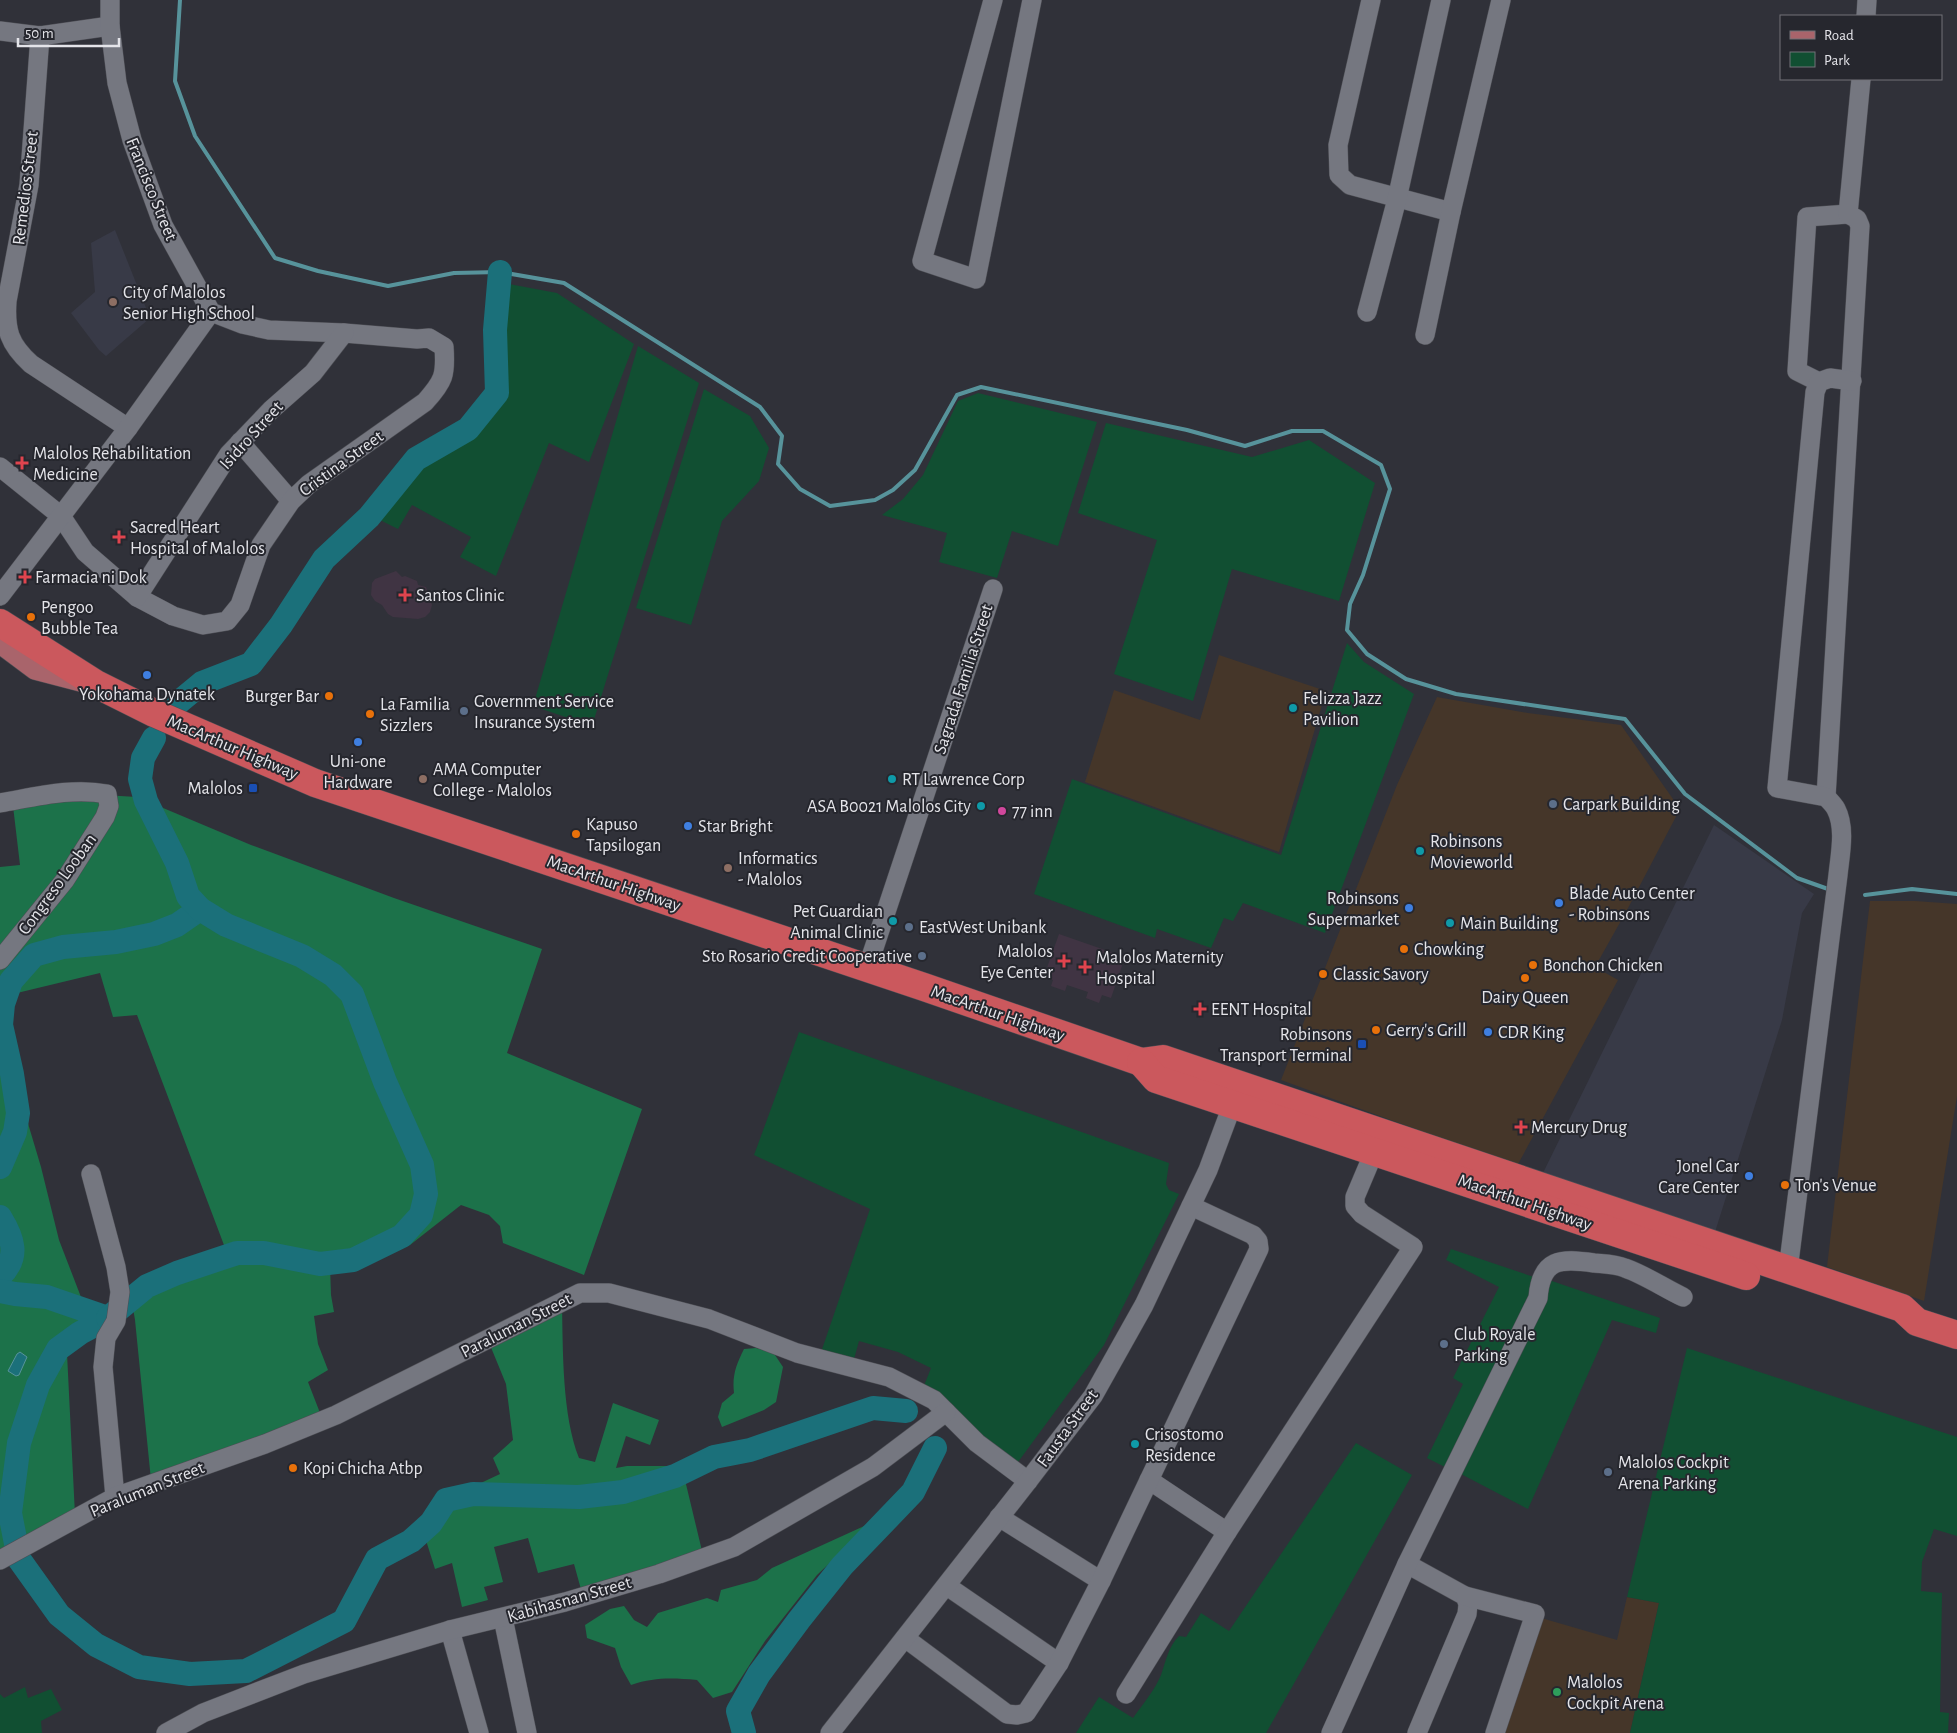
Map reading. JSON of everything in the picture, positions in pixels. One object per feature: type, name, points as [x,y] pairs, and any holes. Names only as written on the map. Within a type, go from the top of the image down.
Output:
[{"type":"highway","name":"MacArthur Highway","points":[[1,625],[96,684],[180,725],[315,783],[1141,1062],[1156,1079],[1236,1094],[1459,1169],[1788,1270],[1902,1308],[1917,1322]]},
{"type":"highway","name":"MacArthur Highway","points":[[1236,1094],[1374,1152],[1459,1169],[1811,1298],[1889,1322],[1898,1324],[1917,1322],[1957,1335]]},
{"type":"street","name":"Francisco Street","points":[[110,0],[110,26],[117,83],[132,140],[163,225],[211,312]]},
{"type":"street","points":[[993,0],[922,261],[976,279],[1032,0]]},
{"type":"street","points":[[1371,0],[1338,145],[1339,176],[1350,185],[1451,212]]},
{"type":"street","points":[[1367,312],[1397,199],[1441,0]]},
{"type":"street","points":[[1425,335],[1451,212],[1501,0]]},
{"type":"street","points":[[1866,15],[1867,0]]},
{"type":"street","points":[[0,31],[40,36],[110,26]]},
{"type":"street","name":"Remedios Street","points":[[40,36],[29,185],[7,301],[6,319],[9,337],[18,352],[30,364],[128,428]]},
{"type":"street","points":[[1848,214],[1860,80]]},
{"type":"street","points":[[1820,382],[1797,371],[1807,217],[1848,214],[1857,219],[1860,226],[1826,797]]},
{"type":"street","points":[[0,596],[128,428],[211,312],[242,324],[269,330],[344,333]]},
{"type":"street","name":"Cristina Street","points":[[136,597],[173,616],[203,625],[227,621],[240,606],[261,545],[291,501],[309,484],[425,402],[439,387],[444,378],[446,370],[444,347],[429,338],[417,339],[344,333]]},
{"type":"street","name":"Isidro Street","points":[[136,597],[229,454],[271,410],[313,373],[344,333]]},
{"type":"street","points":[[1788,1270],[1838,875],[1841,823],[1836,808],[1826,797],[1777,788],[1815,392],[1820,382],[1830,378],[1852,381]]},
{"type":"street","points":[[240,442],[291,501]]},
{"type":"street","points":[[0,467],[61,516],[85,552],[136,597]]},
{"type":"street","name":"Sagrada Familia Street","points":[[867,969],[993,589]]},
{"type":"street","name":"Congreso Looban","points":[[0,803],[63,792],[90,790],[107,794],[110,806],[65,880],[0,960]]},
{"type":"street","name":"Fausta Street","points":[[830,1733],[947,1586],[1092,1396],[1144,1306],[1208,1170],[1236,1094]]},
{"type":"street","points":[[1126,1694],[1227,1532],[1413,1247],[1362,1214],[1355,1206],[1354,1197],[1374,1152]]},
{"type":"street","points":[[91,1174],[116,1267],[120,1292],[116,1321],[106,1338],[103,1367],[115,1498]]},
{"type":"street","points":[[905,1638],[1007,1714],[1018,1716],[1026,1713],[1059,1663],[1101,1581],[1259,1249],[1258,1241],[1253,1235],[1191,1206]]},
{"type":"street","points":[[1339,1731],[1407,1564],[1538,1298],[1539,1283],[1546,1269],[1555,1263],[1573,1260],[1624,1267],[1683,1297]]},
{"type":"street","name":"Paraluman Street","points":[[0,1560],[115,1498],[265,1444],[336,1415],[580,1293],[609,1293],[709,1319],[797,1353],[889,1378],[934,1400],[977,1443],[1028,1481]]},
{"type":"street","name":"Kabihasnan Street","points":[[166,1733],[203,1713],[304,1674],[450,1630],[565,1602],[734,1547],[874,1467],[946,1412]]},
{"type":"street","points":[[1150,1480],[1227,1532]]},
{"type":"street","points":[[999,1517],[1101,1581]]},
{"type":"street","points":[[1407,1564],[1465,1596],[1535,1614],[1496,1733]]},
{"type":"street","points":[[947,1586],[1059,1663]]},
{"type":"street","points":[[1417,1733],[1467,1614],[1468,1604],[1465,1596]]},
{"type":"street","points":[[503,1618],[527,1733]]},
{"type":"street","points":[[450,1630],[479,1733]]},
{"type":"shaded area","name":"City of Malolos Senior High School","points":[[115,230],[150,318],[106,356],[99,350],[71,313],[95,292],[91,243]]},
{"type":"shaded area","points":[[396,571],[402,577],[405,576],[417,581],[418,585],[426,587],[432,605],[430,612],[425,617],[418,619],[393,617],[371,595],[372,583],[375,579]]},
{"type":"shaded area","points":[[1219,655],[1326,691],[1279,852],[1085,782],[1114,690],[1200,720]]},
{"type":"shaded area","points":[[1437,697],[1528,713],[1621,725],[1680,809],[1595,967],[1618,980],[1517,1166],[1281,1080],[1397,785]]},
{"type":"shaded area","points":[[1714,825],[1814,894],[1802,913],[1782,1020],[1715,1232],[1542,1175]]},
{"type":"shaded area","points":[[1870,901],[1915,901],[1957,904],[1957,1096],[1924,1301],[1827,1267]]},
{"type":"shaded area","name":"Malolos Maternity Hospital","points":[[1059,934],[1125,957],[1111,998],[1102,995],[1099,1003],[1086,998],[1088,992],[1067,985],[1065,991],[1051,986],[1053,980],[1044,976]]},
{"type":"shaded area","points":[[1627,1597],[1659,1603],[1630,1733],[1497,1733],[1531,1615],[1617,1640]]},
{"type":"green space","points":[[509,284],[557,293],[634,344],[589,462],[549,443],[496,576],[460,557],[471,537],[412,505],[398,529],[376,518],[420,463],[471,433],[503,395],[500,330]]},
{"type":"green space","points":[[638,346],[699,383],[592,726],[533,706]]},
{"type":"green space","points":[[704,389],[750,416],[769,448],[759,481],[722,521],[691,625],[636,608]]},
{"type":"green space","points":[[978,393],[1097,422],[1058,546],[1012,531],[997,578],[939,562],[947,533],[882,515],[903,499],[923,475],[958,401]]},
{"type":"green space","points":[[1106,423],[1252,457],[1309,440],[1375,483],[1339,601],[1232,569],[1193,701],[1114,674],[1157,540],[1078,513]]},
{"type":"green space","points":[[1347,643],[1364,662],[1414,694],[1325,933],[1243,903],[1233,921],[1224,918],[1211,948],[1157,929],[1155,938],[1034,894],[1072,779],[1281,855]]},
{"type":"green space","points":[[103,795],[137,797],[251,845],[394,898],[542,949],[507,1053],[642,1109],[584,1275],[503,1243],[500,1226],[489,1215],[461,1205],[410,1245],[336,1266],[330,1266],[331,1295],[334,1312],[314,1316],[318,1344],[328,1370],[308,1382],[322,1418],[151,1480],[135,1320],[130,1290],[227,1253],[137,1015],[113,1017],[100,973],[17,993],[10,1011],[10,1039],[24,1110],[41,1167],[59,1240],[91,1323],[66,1333],[75,1515],[0,1555],[0,867],[20,865],[13,806]]},
{"type":"green space","points":[[799,1032],[1169,1163],[1166,1184],[1169,1190],[1179,1194],[1104,1345],[1015,1466],[923,1388],[931,1368],[898,1352],[859,1341],[851,1370],[818,1361],[870,1209],[754,1155]]},
{"type":"green space","points":[[1451,1249],[1534,1277],[1535,1296],[1455,1472],[1427,1458],[1463,1384],[1453,1378],[1499,1287],[1446,1260]]},
{"type":"green space","points":[[1549,1280],[1660,1318],[1656,1333],[1612,1320],[1528,1509],[1459,1473]]},
{"type":"green space","points":[[562,1304],[566,1403],[573,1441],[579,1458],[595,1462],[613,1403],[659,1420],[650,1445],[626,1436],[616,1468],[627,1466],[684,1466],[685,1480],[703,1555],[582,1593],[574,1564],[538,1573],[528,1538],[494,1547],[503,1582],[484,1587],[488,1600],[462,1607],[452,1563],[435,1569],[424,1534],[447,1503],[468,1489],[500,1474],[493,1458],[513,1440],[506,1384],[490,1345]]},
{"type":"green space","points":[[756,1348],[773,1352],[783,1367],[776,1402],[764,1410],[722,1427],[718,1417],[722,1403],[734,1393],[734,1376],[739,1360],[744,1349]]},
{"type":"green space","points":[[1687,1348],[1957,1437],[1957,1536],[1934,1529],[1922,1562],[1921,1591],[1942,1593],[1940,1712],[1949,1713],[1948,1733],[1630,1733],[1659,1603],[1627,1597]]},
{"type":"green space","points":[[1356,1443],[1412,1475],[1266,1733],[1076,1733],[1099,1697],[1133,1718],[1158,1681],[1172,1645],[1179,1636],[1186,1637],[1201,1613],[1229,1631]]},
{"type":"green space","points":[[873,1522],[817,1575],[765,1641],[732,1692],[713,1698],[697,1680],[688,1679],[656,1679],[631,1685],[621,1667],[615,1648],[587,1638],[585,1625],[610,1609],[624,1606],[634,1620],[647,1627],[658,1613],[707,1598],[718,1602],[721,1590],[757,1580],[772,1568]]},
{"type":"green space","points":[[25,1687],[28,1698],[51,1689],[62,1710],[41,1721],[42,1733],[0,1733],[0,1694],[4,1698]]},
{"type":"water","points":[[20,1352],[27,1357],[19,1375],[16,1376],[8,1371]]},
{"type":"waterway","points":[[180,0],[175,81],[195,136],[275,258],[318,271],[388,286],[454,273],[500,272],[564,283],[760,407],[782,436],[778,464],[800,489],[830,506],[875,500],[893,490],[915,470],[957,395],[981,387],[1187,430],[1245,446],[1292,431],[1323,431],[1381,465],[1390,489],[1363,575],[1350,604],[1347,630],[1367,654],[1406,679],[1456,694],[1625,719],[1685,794],[1797,878],[1828,889]]},
{"type":"waterway","points":[[179,702],[202,683],[251,664],[281,625],[324,559],[369,517],[416,459],[468,429],[497,393],[495,330],[500,272]]},
{"type":"waterway","points":[[108,1318],[147,1286],[177,1273],[237,1253],[264,1253],[320,1264],[353,1260],[402,1236],[421,1215],[426,1194],[422,1165],[385,1082],[352,994],[333,975],[302,956],[226,925],[200,909],[188,896],[177,863],[146,801],[140,779],[143,758],[154,738]]},
{"type":"waterway","points":[[1865,895],[1912,889],[1957,894]]},
{"type":"waterway","points":[[0,1167],[15,1132],[18,1113],[12,1074],[1,1025],[3,1004],[11,981],[34,955],[63,947],[116,942],[154,934],[177,925],[200,909]]},
{"type":"waterway","points":[[0,1217],[8,1232],[12,1247],[10,1262],[0,1276]]},
{"type":"waterway","points":[[0,1291],[47,1297],[108,1318],[80,1333],[58,1349],[38,1385],[19,1443],[10,1513],[19,1559],[59,1615],[96,1645],[139,1667],[190,1674],[246,1671],[344,1621],[377,1559],[411,1541],[431,1523],[446,1500],[473,1494],[579,1497],[623,1492],[675,1476],[714,1457],[750,1450],[873,1408],[906,1411]]},
{"type":"waterway","points":[[744,1733],[738,1711],[759,1674],[842,1566],[913,1492],[935,1448]]},
{"type":"place","name":"City of Malolos Senior High School","points":[[113,302]]},
{"type":"place","name":"Malolos Rehabilitation Medicine","points":[[22,463]]},
{"type":"place","name":"Sacred Heart Hospital of Malolos","points":[[119,537]]},
{"type":"place","name":"Farmacia ni Dok","points":[[25,577]]},
{"type":"place","name":"Santos Clinic","points":[[405,595]]},
{"type":"place","name":"Pengoo Bubble Tea","points":[[31,617]]},
{"type":"place","name":"Yokohama Dynatek","points":[[147,675]]},
{"type":"place","name":"Burger Bar","points":[[329,696]]},
{"type":"place","name":"Felizza Jazz Pavilion","points":[[1293,708]]},
{"type":"place","name":"Government Service Insurance System","points":[[464,711]]},
{"type":"place","name":"La Familia Sizzlers","points":[[370,714]]},
{"type":"place","name":"Uni-one Hardware","points":[[358,742]]},
{"type":"place","name":"AMA Computer College - Malolos","points":[[423,779]]},
{"type":"place","name":"RT Lawrence Corp","points":[[892,779]]},
{"type":"place","name":"Malolos","points":[[253,788]]},
{"type":"place","name":"Carpark Building","points":[[1553,804]]},
{"type":"place","name":"ASA B0021 Malolos City","points":[[981,806]]},
{"type":"place","name":"77 inn","points":[[1002,811]]},
{"type":"place","name":"Star Bright","points":[[688,826]]},
{"type":"place","name":"Kapuso Tapsilogan","points":[[576,834]]},
{"type":"place","name":"Robinsons Movieworld","points":[[1420,851]]},
{"type":"place","name":"Informatics - Malolos","points":[[728,868]]},
{"type":"place","name":"Blade Auto Center - Robinsons","points":[[1559,903]]},
{"type":"place","name":"Robinsons Supermarket","points":[[1409,908]]},
{"type":"place","name":"Pet Guardian Animal Clinic","points":[[893,921]]},
{"type":"place","name":"Main Building","points":[[1450,923]]},
{"type":"place","name":"EastWest Unibank","points":[[909,927]]},
{"type":"place","name":"Chowking","points":[[1404,949]]},
{"type":"place","name":"Sto Rosario Credit Cooperative","points":[[922,956]]},
{"type":"place","name":"Malolos Eye Center","points":[[1064,961]]},
{"type":"place","name":"Bonchon Chicken","points":[[1533,965]]},
{"type":"place","name":"Malolos Maternity Hospital","points":[[1085,967]]},
{"type":"place","name":"Classic Savory","points":[[1323,974]]},
{"type":"place","name":"Dairy Queen","points":[[1525,978]]},
{"type":"place","name":"EENT Hospital","points":[[1200,1009]]},
{"type":"place","name":"Gerry's Grill","points":[[1376,1030]]},
{"type":"place","name":"CDR King","points":[[1488,1032]]},
{"type":"place","name":"Robinsons Transport Terminal","points":[[1362,1044]]},
{"type":"place","name":"Mercury Drug","points":[[1521,1127]]},
{"type":"place","name":"Jonel Car Care Center","points":[[1749,1176]]},
{"type":"place","name":"Ton's Venue","points":[[1785,1185]]},
{"type":"place","name":"Club Royale Parking","points":[[1444,1344]]},
{"type":"place","name":"Crisostomo Residence","points":[[1135,1444]]},
{"type":"place","name":"Kopi Chicha Atbp","points":[[293,1468]]},
{"type":"place","name":"Malolos Cockpit Arena Parking","points":[[1608,1472]]},
{"type":"place","name":"Malolos Cockpit Arena","points":[[1557,1692]]}]
